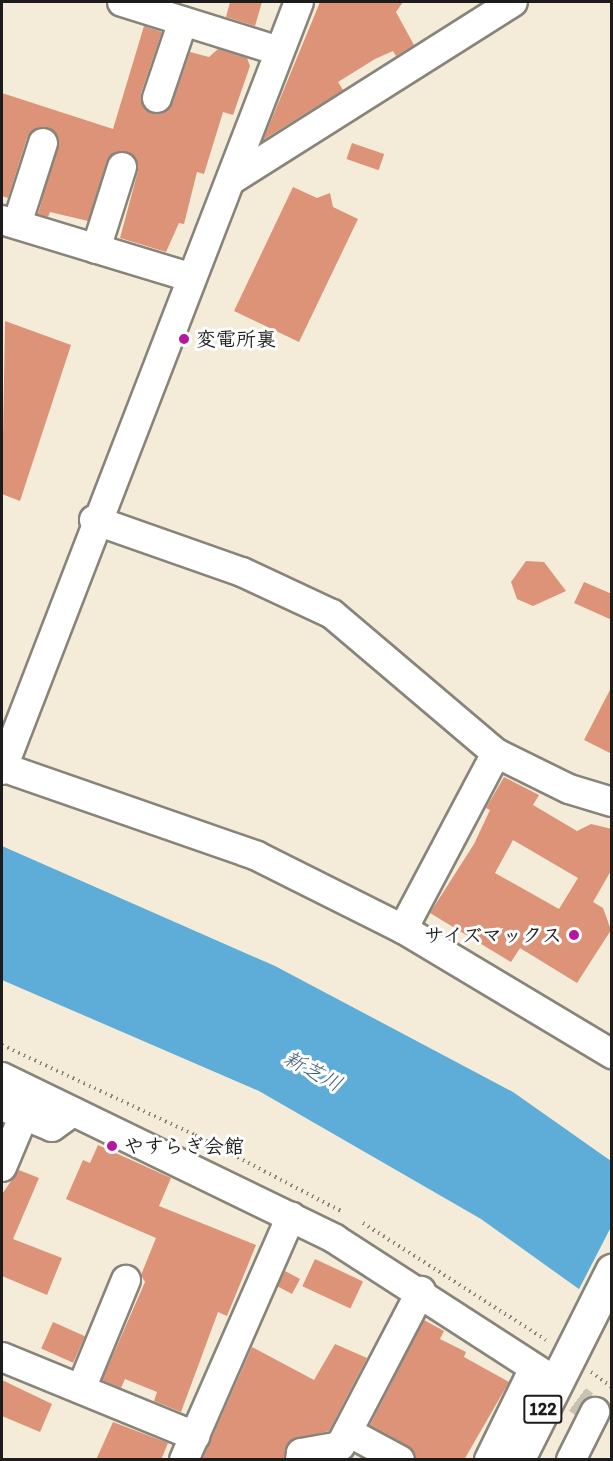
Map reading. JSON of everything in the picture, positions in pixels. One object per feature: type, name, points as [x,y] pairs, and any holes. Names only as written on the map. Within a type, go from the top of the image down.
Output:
[{"type":"highway","name":"122","points":[[541,1460],[569,1371],[612,1271]]},
{"type":"highway","name":"122","points":[[517,1460],[569,1371],[612,1318]]},
{"type":"street","points":[[122,2],[279,51]]},
{"type":"street","points":[[299,2],[233,179],[190,278],[94,520],[2,768],[257,856],[403,929],[612,1054]]},
{"type":"street","points":[[233,179],[513,2]]},
{"type":"street","points":[[157,98],[183,21]]},
{"type":"street","points":[[43,143],[9,222],[190,278]]},
{"type":"street","points":[[96,249],[122,167]]},
{"type":"street","points":[[94,520],[242,572],[332,614],[496,753],[569,789],[612,802]]},
{"type":"street","points":[[403,929],[496,753]]},
{"type":"street","points":[[2,1077],[291,1216],[421,1291],[569,1371],[489,1460]]},
{"type":"street","points":[[2,1167],[13,1110],[52,1127],[73,1112]]},
{"type":"street","points":[[2,1357],[81,1389],[189,1448],[291,1216]]},
{"type":"street","points":[[81,1389],[126,1280]]},
{"type":"street","points":[[300,1460],[301,1453],[340,1446],[421,1291]]},
{"type":"street","points":[[571,1460],[597,1415]]},
{"type":"street","points":[[348,1432],[400,1460]]},
{"type":"water","name":"新芝川","points":[[2,846],[275,966],[513,1092],[611,1161],[611,1312],[481,1219],[259,1091],[2,980]]},
{"type":"pier","points":[[612,1225],[611,1315],[578,1291]]},
{"type":"building","points":[[230,2],[262,2],[255,26],[226,17]]},
{"type":"building","points":[[320,2],[403,2],[396,12],[414,45],[396,56],[393,51],[375,59],[338,82],[343,90],[263,140]]},
{"type":"building","points":[[144,26],[162,32],[141,93],[151,113],[161,114],[172,104],[190,52],[209,57],[218,49],[247,58],[250,66],[233,115],[223,112],[204,174],[197,172],[184,224],[179,223],[166,252],[120,238],[138,171],[128,152],[118,151],[107,161],[88,221],[50,212],[48,217],[38,214],[59,140],[55,132],[39,127],[27,138],[8,198],[2,196],[2,93],[113,129]]},
{"type":"building","points":[[352,143],[384,154],[379,170],[346,159]]},
{"type":"building","points":[[293,187],[317,198],[330,193],[333,207],[358,219],[299,342],[234,311]]},
{"type":"building","points":[[5,321],[71,345],[20,501],[2,494]]},
{"type":"building","points":[[526,561],[544,562],[566,591],[533,606],[517,599],[511,582]]},
{"type":"building","points":[[584,582],[612,594],[612,620],[574,603]]},
{"type":"building","points":[[612,686],[612,754],[584,740]]},
{"type":"building","points":[[504,777],[539,795],[533,805],[577,831],[591,824],[612,829],[612,869],[593,902],[603,908],[611,930],[577,983],[520,948],[511,962],[430,913],[474,844],[490,810],[486,808]],"holes":[[[513,840],[578,878],[559,909],[495,873]]]},
{"type":"building","points":[[98,1145],[171,1178],[159,1206],[256,1245],[227,1316],[218,1312],[181,1412],[154,1401],[157,1392],[125,1379],[121,1388],[102,1380],[145,1282],[141,1275],[156,1238],[66,1199],[83,1160],[90,1163]]},
{"type":"building","points":[[19,1170],[39,1178],[13,1239],[62,1258],[47,1295],[2,1276],[2,1194]]},
{"type":"building","points":[[315,1259],[363,1281],[350,1309],[302,1286]]},
{"type":"building","points":[[285,1271],[300,1279],[292,1294],[277,1286]]},
{"type":"building","points":[[424,1320],[444,1331],[440,1339],[466,1352],[464,1357],[509,1382],[464,1460],[416,1460],[408,1446],[370,1425]]},
{"type":"building","points":[[53,1322],[85,1336],[73,1363],[41,1348]]},
{"type":"building","points":[[335,1344],[367,1358],[329,1431],[290,1441],[284,1460],[202,1460],[252,1347],[314,1380]]},
{"type":"building","points":[[2,1380],[52,1404],[40,1432],[2,1416]]},
{"type":"building","points":[[113,1422],[168,1443],[161,1460],[96,1460]]},
{"type":"tunnel","points":[[544,1374],[585,1405]]},
{"type":"place","name":"変電所裏","points":[[184,339]]},
{"type":"place","name":"サイズマックス","points":[[574,935]]},
{"type":"place","name":"やすらぎ会館","points":[[112,1146]]}]
